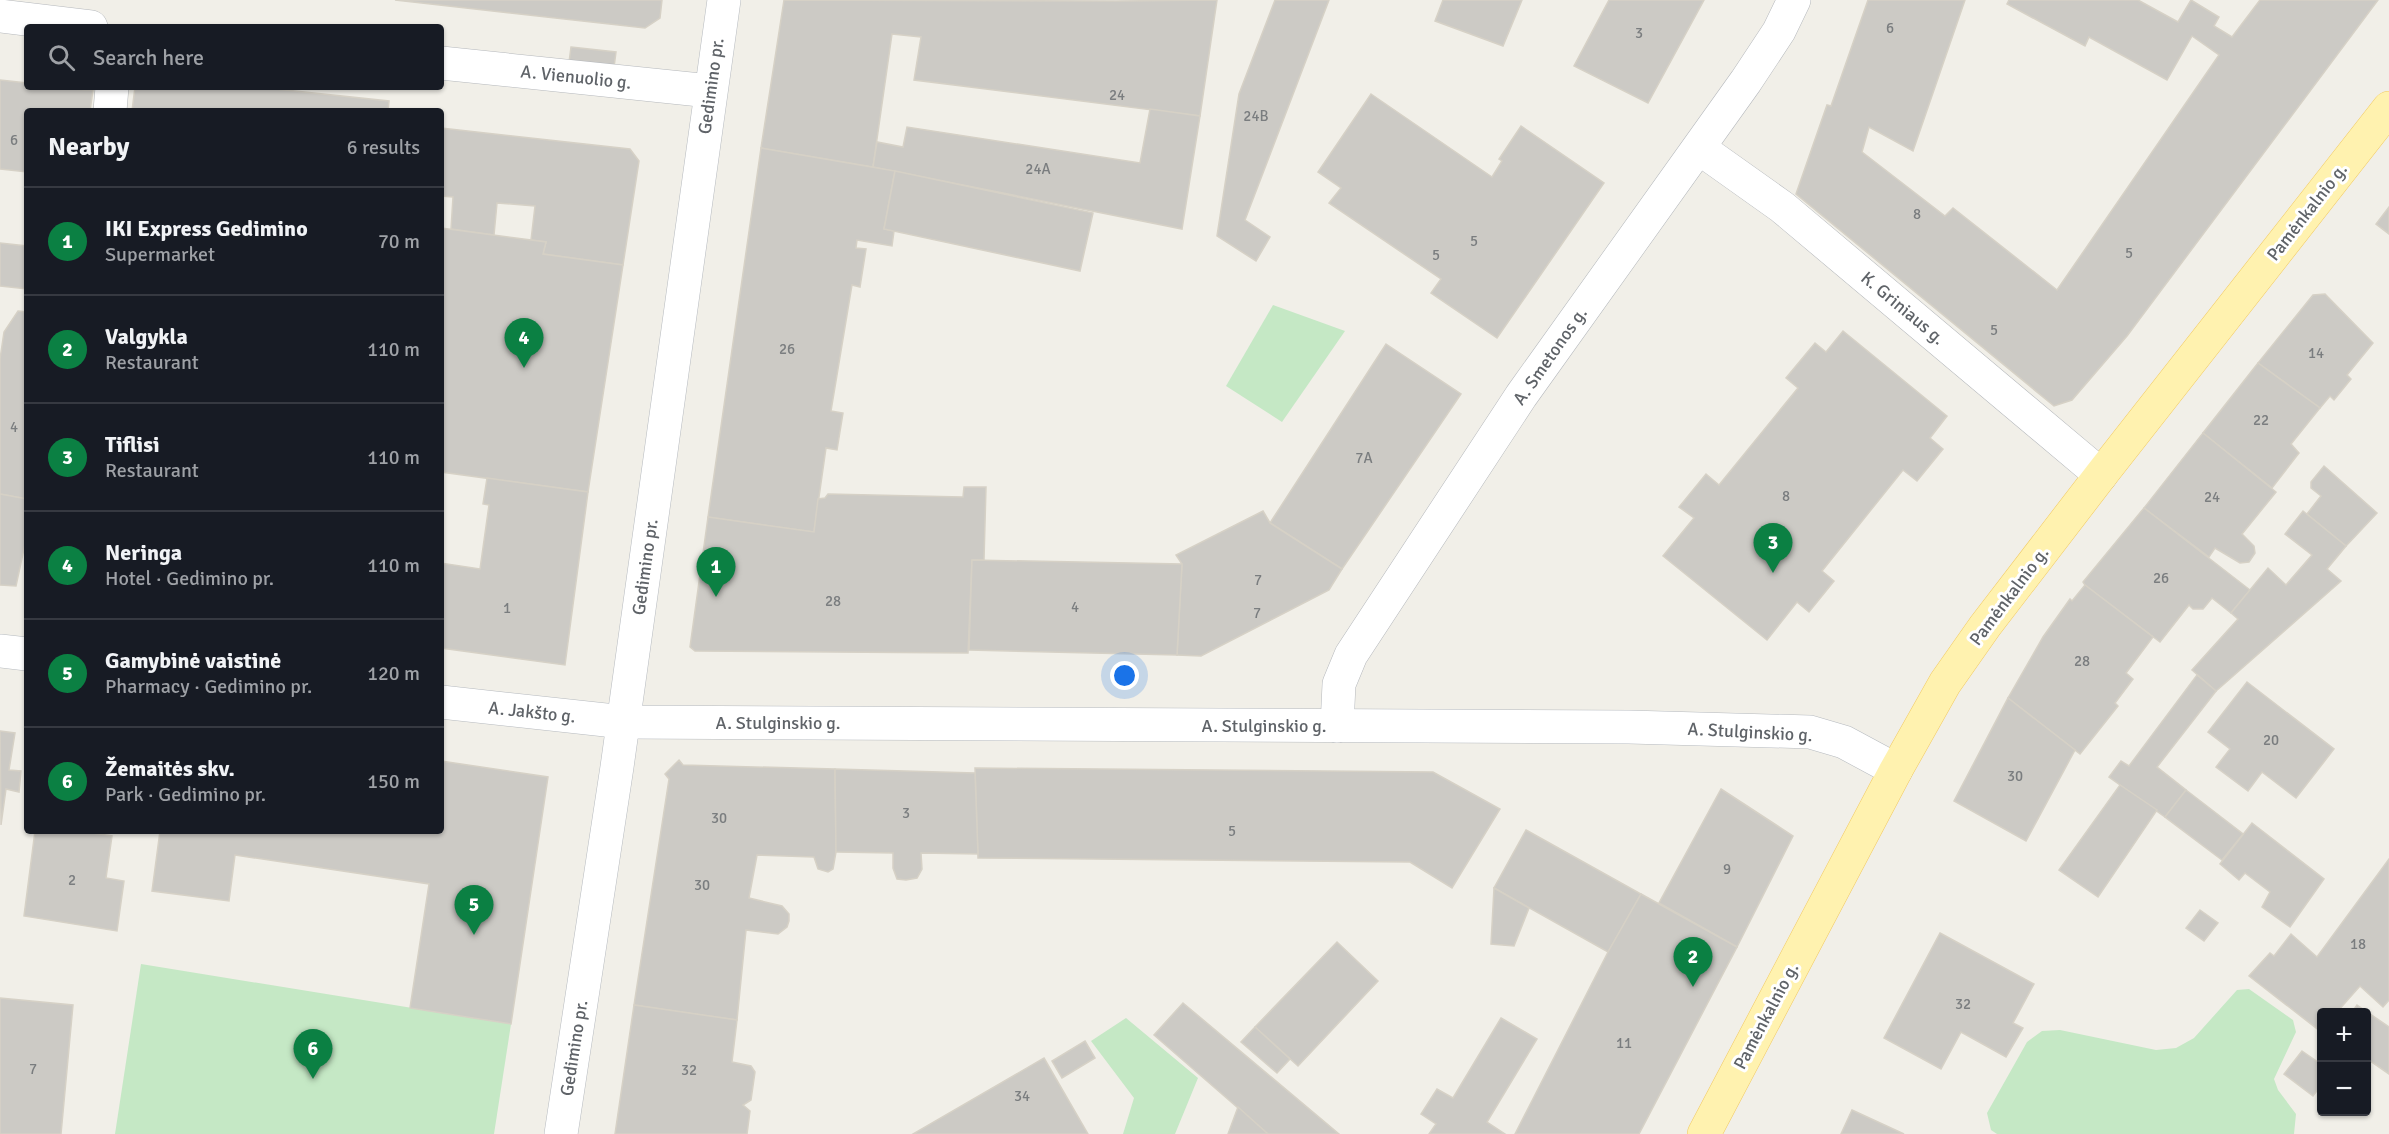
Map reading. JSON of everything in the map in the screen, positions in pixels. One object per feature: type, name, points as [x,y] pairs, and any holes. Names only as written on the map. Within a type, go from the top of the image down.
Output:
[{"type":"main road","name":"Gedimino pr.","points":[[561,1134],[624,722],[724,0]]},
{"type":"main road","name":"A. Smetonos g.","points":[[1337,726],[1339,684],[1351,655],[1521,396],[1699,148],[1779,31],[1794,0]]},
{"type":"main road","points":[[0,16],[66,24]]},
{"type":"main road","name":"A. Vienuolio g.","points":[[444,63],[710,91]]},
{"type":"main road","points":[[110,108],[112,90]]},
{"type":"main road","name":"Pamėnkalnio g.","points":[[1704,1134],[1896,770],[1945,683],[1985,626],[2100,475],[2389,108]]},
{"type":"main road","name":"K. Griniaus g.","points":[[1699,148],[1782,207],[2100,475]]},
{"type":"main road","points":[[0,651],[24,654]]},
{"type":"main road","name":"A. Jakšto g.","points":[[444,702],[624,722]]},
{"type":"main road","name":"A. Stulginskio g.","points":[[624,722],[1629,727],[1810,732],[1844,742],[1896,770]]},
{"type":"green space","points":[[1273,305],[1345,331],[1282,422],[1226,386]]},
{"type":"green space","points":[[141,964],[511,1024],[494,1134],[115,1134]]},
{"type":"green space","points":[[2249,989],[2293,1020],[2296,1032],[2274,1079],[2278,1090],[2296,1114],[2294,1134],[1997,1134],[1991,1130],[1987,1113],[2027,1042],[2042,1031],[2060,1030],[2156,1050],[2176,1048],[2194,1038],[2237,990]]},
{"type":"green space","points":[[1126,1018],[1198,1078],[1175,1134],[1123,1134],[1134,1098],[1091,1041]]},
{"type":"building","points":[[395,0],[662,0],[660,18],[645,28]]},
{"type":"building","points":[[784,0],[1217,0],[1200,116],[914,80],[921,37],[892,34],[873,167],[761,148]]},
{"type":"building","points":[[1275,0],[1329,0],[1245,220],[1270,237],[1256,261],[1217,236],[1239,94]]},
{"type":"building","points":[[1443,0],[1522,0],[1503,46],[1435,21]]},
{"type":"building","points":[[1609,0],[1704,0],[1648,103],[1574,66]]},
{"type":"building","points":[[1868,0],[1965,0],[1913,151],[1869,127],[1862,152],[1945,216],[1953,208],[2057,290],[2219,55],[2192,36],[2167,80],[2089,37],[2085,46],[2007,4],[2009,0],[2138,0],[2178,22],[2191,0],[2219,17],[2214,26],[2232,37],[2260,0],[2378,0],[2127,336],[2072,400],[2054,406],[1796,194],[1827,105],[1831,106]]},
{"type":"building","points":[[571,47],[616,52],[613,75],[568,70]]},
{"type":"building","points":[[0,80],[24,83],[24,90],[93,90],[90,108],[24,108],[24,172],[0,169]]},
{"type":"building","points":[[135,90],[285,90],[389,101],[388,108],[132,108]]},
{"type":"building","points":[[1371,94],[1492,177],[1502,161],[1499,159],[1521,126],[1604,183],[1497,338],[1431,293],[1441,279],[1329,203],[1341,188],[1318,172]]},
{"type":"building","points":[[1150,109],[1200,116],[1182,229],[873,167],[877,142],[903,147],[907,127],[1140,163]]},
{"type":"building","points":[[444,128],[630,149],[639,161],[623,265],[543,254],[546,242],[531,240],[535,206],[497,203],[494,235],[451,229],[453,197],[444,196]]},
{"type":"building","points":[[761,148],[895,171],[884,229],[894,231],[892,246],[857,240],[856,248],[866,249],[860,287],[852,285],[831,411],[843,413],[837,450],[826,448],[814,532],[708,517]]},
{"type":"building","points":[[895,171],[1093,213],[1080,271],[884,229]]},
{"type":"building","points":[[2389,207],[2389,234],[2376,224]]},
{"type":"building","points":[[444,228],[546,242],[543,254],[623,265],[588,492],[444,472]]},
{"type":"building","points":[[0,243],[24,246],[24,289],[0,286]]},
{"type":"building","points":[[2325,294],[2373,343],[2347,375],[2351,379],[2334,400],[2330,396],[2320,408],[2258,363],[2313,295]]},
{"type":"building","points":[[18,311],[24,312],[24,498],[0,494],[0,359],[4,332]]},
{"type":"building","points":[[1843,331],[1947,416],[1930,438],[1943,449],[1917,481],[1903,470],[1822,571],[1834,581],[1809,612],[1797,602],[1767,640],[1663,556],[1694,518],[1679,507],[1706,474],[1719,485],[1798,388],[1786,378],[1815,343],[1826,352]]},
{"type":"building","points":[[1386,344],[1461,394],[1342,569],[1270,523]]},
{"type":"building","points":[[2258,363],[2320,408],[2291,444],[2299,453],[2272,488],[2203,433]]},
{"type":"building","points":[[2203,433],[2276,492],[2242,534],[2254,546],[2255,553],[2249,562],[2240,563],[2215,548],[2209,557],[2144,508]]},
{"type":"building","points":[[2324,466],[2377,513],[2346,546],[2307,514],[2321,496],[2311,488],[2311,482]]},
{"type":"building","points":[[487,478],[588,492],[565,665],[444,648],[444,563],[480,569],[489,505],[483,504]]},
{"type":"building","points":[[964,487],[986,487],[984,560],[972,560],[968,653],[695,651],[690,647],[708,517],[814,532],[818,499],[825,498],[828,494],[963,497]]},
{"type":"building","points":[[0,494],[24,498],[24,549],[16,586],[0,585]]},
{"type":"building","points":[[2144,508],[2250,590],[2231,613],[2212,598],[2203,609],[2193,609],[2189,605],[2160,642],[2085,585],[2083,582]]},
{"type":"building","points":[[1263,511],[1270,523],[1342,569],[1329,590],[1201,656],[1177,655],[1182,564],[1176,555]]},
{"type":"building","points":[[2303,511],[2346,546],[2327,569],[2341,581],[2216,691],[2192,670],[2238,619],[2231,613],[2268,568],[2286,585],[2312,555],[2285,534]]},
{"type":"building","points":[[972,560],[1182,564],[1177,655],[969,650]]},
{"type":"building","points":[[2085,585],[2153,637],[2126,673],[2133,679],[2115,703],[2118,706],[2080,754],[2008,698],[2043,637],[2070,599],[2072,601]]},
{"type":"building","points":[[2197,675],[2216,691],[2157,767],[2186,790],[2165,817],[2109,777],[2121,761],[2129,766]]},
{"type":"building","points":[[2247,682],[2334,749],[2296,798],[2262,772],[2248,791],[2216,767],[2230,749],[2208,732]]},
{"type":"building","points":[[2008,698],[2075,750],[2026,841],[1954,801]]},
{"type":"building","points":[[0,731],[15,733],[9,770],[21,771],[19,792],[6,789],[1,825]]},
{"type":"building","points":[[679,760],[683,765],[835,769],[836,852],[833,869],[828,872],[818,869],[814,857],[757,855],[749,898],[782,906],[789,914],[789,921],[787,927],[778,934],[746,930],[737,1020],[634,1005],[669,779],[665,774]]},
{"type":"building","points":[[444,761],[548,777],[511,1024],[410,1008],[429,884],[235,855],[229,901],[152,891],[160,834],[444,834]]},
{"type":"building","points":[[975,768],[1433,772],[1500,809],[1452,888],[1410,862],[978,858]]},
{"type":"building","points":[[835,769],[975,773],[978,854],[921,853],[922,869],[917,878],[906,880],[897,879],[893,868],[893,853],[836,852]]},
{"type":"building","points":[[2120,785],[2157,810],[2098,897],[2059,870]]},
{"type":"building","points":[[1721,789],[1793,836],[1737,947],[1659,903]]},
{"type":"building","points":[[2186,790],[2243,834],[2222,860],[2165,817]]},
{"type":"building","points":[[2252,823],[2324,879],[2290,927],[2262,907],[2270,892],[2245,873],[2239,880],[2220,864]]},
{"type":"building","points":[[1526,830],[1641,894],[1608,952],[1494,888]]},
{"type":"building","points":[[35,834],[112,836],[106,878],[124,881],[117,931],[24,916]]},
{"type":"building","points":[[2389,859],[2389,1000],[2383,1007],[2360,986],[2341,1008],[2317,1008],[2317,1029],[2249,976],[2270,953],[2274,956],[2291,934],[2317,957]]},
{"type":"building","points":[[1494,888],[1529,908],[1514,946],[1491,944]]},
{"type":"building","points":[[1641,894],[1737,947],[1639,1134],[1515,1134],[1608,952]]},
{"type":"building","points":[[2200,910],[2218,923],[2204,941],[2186,928]]},
{"type":"building","points":[[1940,933],[2034,984],[2013,1023],[2023,1028],[2006,1057],[1961,1032],[1941,1069],[1884,1038]]},
{"type":"building","points":[[1337,942],[1378,981],[1298,1066],[1255,1027]]},
{"type":"building","points":[[0,998],[73,1005],[61,1134],[0,1134]]},
{"type":"building","points":[[1183,1003],[1339,1134],[1268,1134],[1154,1035]]},
{"type":"building","points":[[634,1005],[737,1020],[732,1062],[751,1066],[755,1072],[751,1100],[743,1105],[750,1111],[747,1134],[615,1134]]},
{"type":"building","points":[[2371,1015],[2389,1027],[2389,1074],[2371,1061]]},
{"type":"building","points":[[1501,1018],[1537,1039],[1487,1122],[1505,1134],[1429,1134],[1436,1124],[1421,1114],[1437,1089],[1453,1098]]},
{"type":"building","points":[[1255,1027],[1290,1059],[1277,1073],[1241,1042]]},
{"type":"building","points":[[1085,1041],[1095,1058],[1062,1078],[1052,1061]]},
{"type":"building","points":[[2302,1051],[2317,1062],[2317,1091],[2313,1096],[2284,1074]]},
{"type":"building","points":[[1044,1058],[1088,1134],[913,1134]]},
{"type":"building","points":[[1238,1107],[1268,1134],[1228,1134]]},
{"type":"building","points":[[1852,1110],[1904,1134],[1841,1134]]},
{"type":"place","name":"Neringa","points":[[524,368]]},
{"type":"place","name":"Tiflisi","points":[[1773,573]]},
{"type":"place","name":"IKI Express Gedimino","points":[[716,597]]},
{"type":"place","name":"Gamybinė vaistinė","points":[[474,935]]},
{"type":"place","name":"Valgykla","points":[[1693,987]]},
{"type":"place","name":"Žemaitės skv.","points":[[313,1079]]}]
